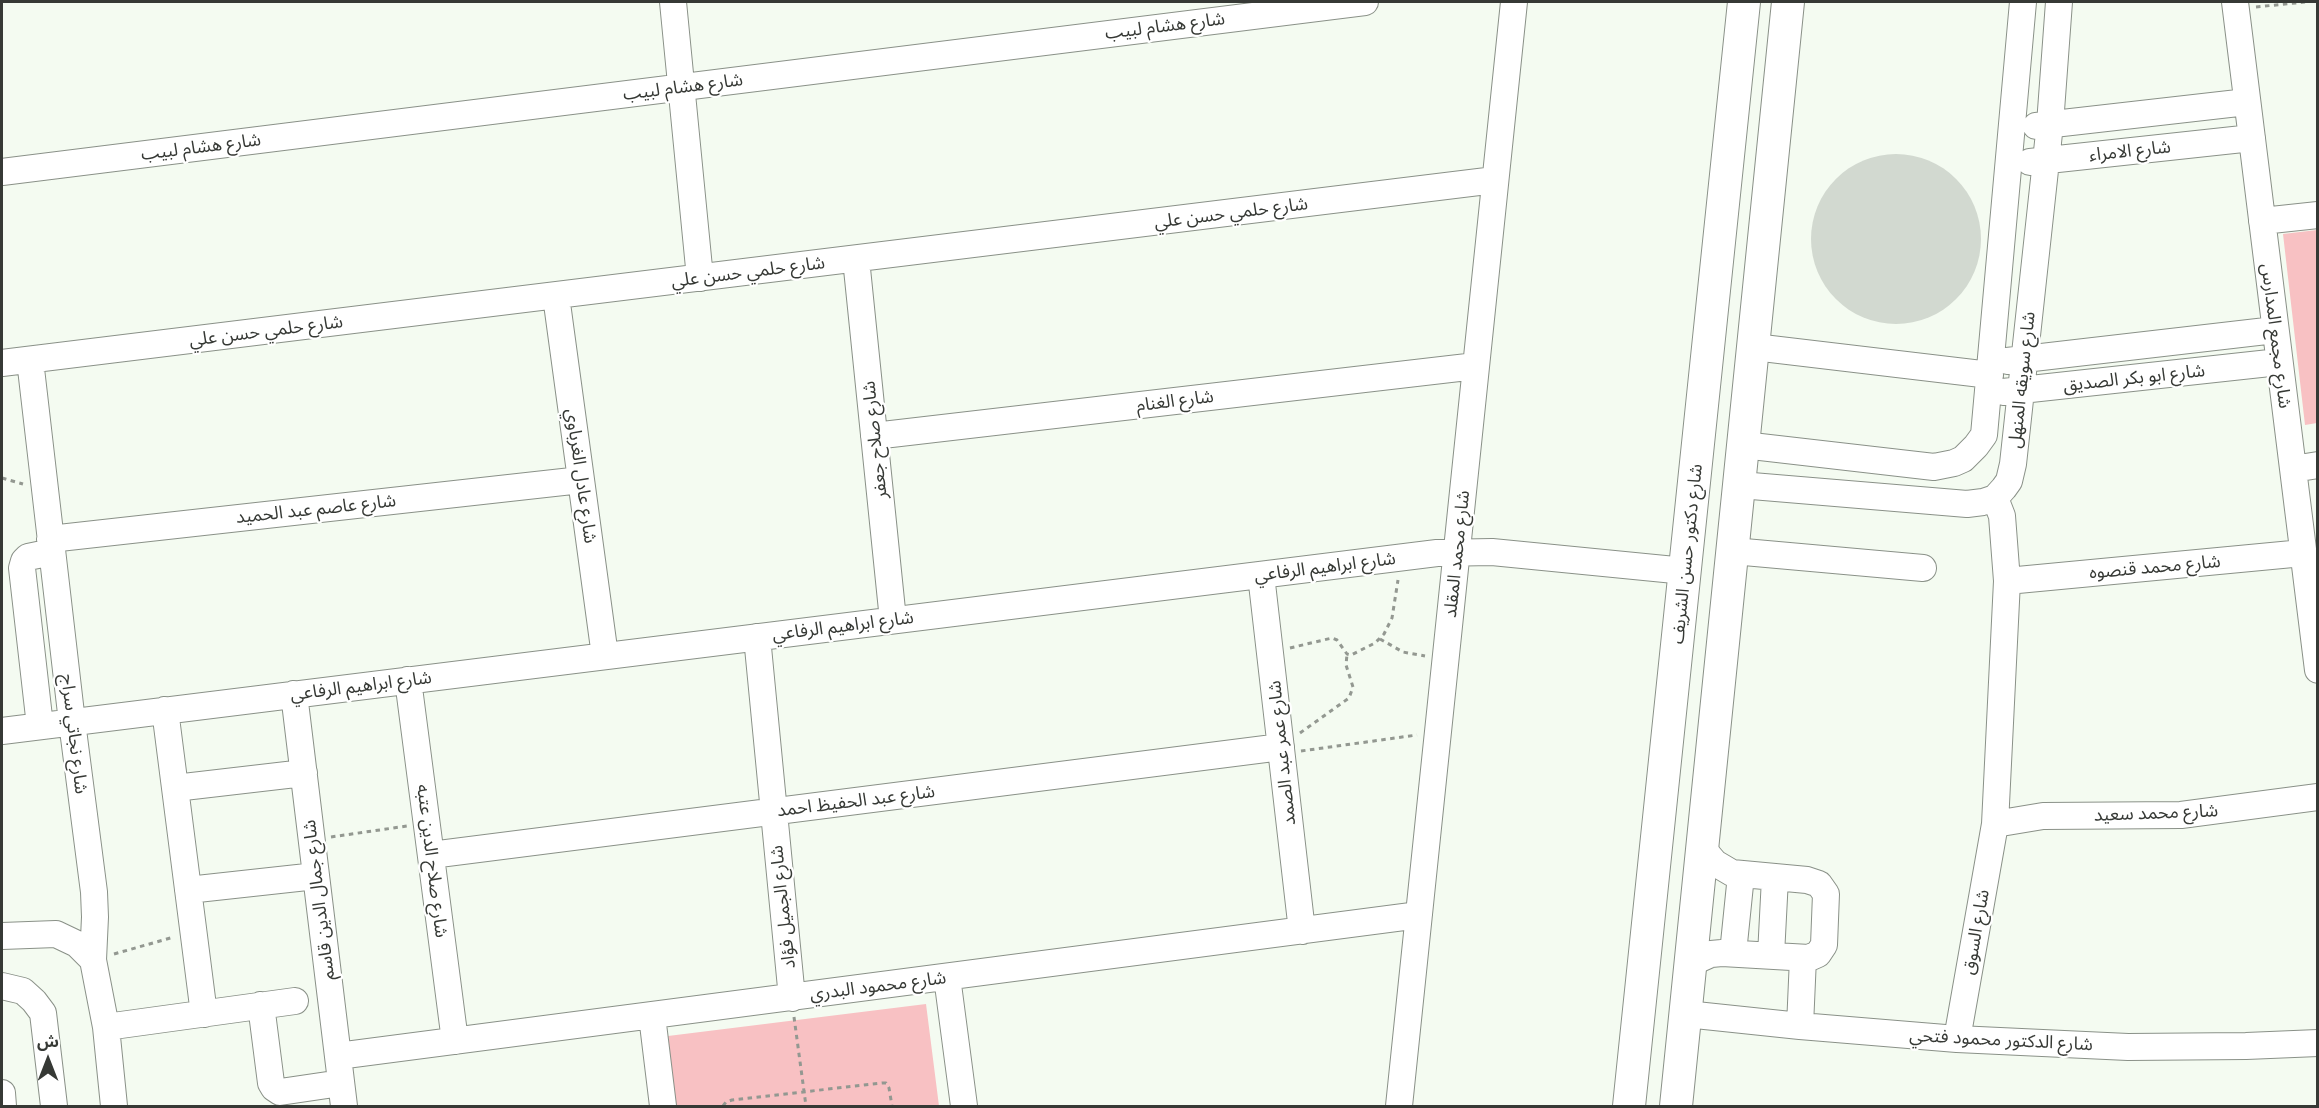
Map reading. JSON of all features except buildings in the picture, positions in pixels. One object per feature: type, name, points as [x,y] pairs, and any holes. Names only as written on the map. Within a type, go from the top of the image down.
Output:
[{"type":"main road","name":"شارع دكتور حسن الشريف","points":[[1629,1107],[1744,2]]},
{"type":"main road","points":[[1676,1107],[1788,2]]},
{"type":"street","points":[[673,2],[700,278]]},
{"type":"street","name":"شارع هشام لبيب","points":[[2,172],[1365,2]]},
{"type":"street","name":"شارع محمد المقلد","points":[[1392,1106],[1419,915],[1514,2]]},
{"type":"street","name":"شارع سويقه المنهل","points":[[1743,445],[1924,466],[1944,466],[1963,459],[1984,435],[2023,2]]},
{"type":"street","name":"شارع سويقه المنهل","points":[[1995,498],[2004,488],[2012,472],[2050,124],[2059,2]]},
{"type":"street","name":"شارع مجمع المدارس","points":[[2235,6],[2318,670]]},
{"type":"street","name":"شارع الامراء","points":[[2012,128],[2247,102]]},
{"type":"street","name":"شارع الامراء","points":[[2008,164],[2252,138]]},
{"type":"street","name":"شارع حلمي حسن علي","points":[[2,363],[1495,180]]},
{"type":"street","points":[[2262,221],[2318,215]]},
{"type":"street","name":"شارع صلاح جعفر","points":[[856,259],[893,620]]},
{"type":"street","name":"شارع عادل الغرباوي","points":[[556,296],[605,656]]},
{"type":"street","name":"شارع ابو بكر الصديق","points":[[1990,377],[2024,359],[2275,330]]},
{"type":"street","points":[[1754,347],[1990,377]]},
{"type":"street","name":"شارع نجاتي سراج","points":[[30,360],[94,892],[93,960],[106,1027],[114,1107]]},
{"type":"street","name":"شارع ابو بكر الصديق","points":[[1990,377],[2020,391],[2280,362]]},
{"type":"street","name":"شارع الغنام","points":[[874,436],[1476,366]]},
{"type":"street","points":[[2293,469],[2318,465]]},
{"type":"street","name":"شارع عاصم عبد الحميد","points":[[40,726],[22,564],[26,559],[51,546],[581,480]]},
{"type":"street","points":[[1740,485],[1967,504],[1995,498]]},
{"type":"street","name":"شارع السوق","points":[[1957,1039],[1995,825],[2007,581],[2002,516],[1995,498]]},
{"type":"street","points":[[1733,551],[1923,568]]},
{"type":"street","name":"شارع ابراهيم الرفاعي","points":[[2,730],[1412,556],[1492,552],[1685,572]]},
{"type":"street","name":"شارع محمد قنصوه","points":[[2007,581],[2303,553]]},
{"type":"street","name":"شارع عمر عبد الصمد","points":[[1262,575],[1302,931]]},
{"type":"street","name":"شارع الجميل فؤاد","points":[[757,637],[792,998]]},
{"type":"street","name":"شارع صلاح الدين عتبه","points":[[408,680],[455,1041]]},
{"type":"street","name":"شارع جمال الدين قاسم","points":[[294,694],[342,1095]]},
{"type":"street","points":[[165,710],[204,1014]]},
{"type":"street","name":"شارع عبد الحفيظ احمد","points":[[431,855],[1281,750]]},
{"type":"street","points":[[175,788],[304,773]]},
{"type":"street","name":"شارع محمد سعيد","points":[[1995,825],[2043,816],[2181,815],[2318,797]]},
{"type":"street","points":[[1691,963],[1712,954],[1814,957],[1824,945],[1826,894],[1824,888],[1814,881],[1741,875],[1723,869],[1703,849]]},
{"type":"street","points":[[1733,953],[1741,875]]},
{"type":"street","points":[[188,890],[316,876]]},
{"type":"street","points":[[1771,956],[1775,878]]},
{"type":"street","name":"شارع محمود البدري","points":[[338,1056],[1419,915]]},
{"type":"street","points":[[2,936],[56,934],[77,944],[93,960]]},
{"type":"street","points":[[1800,1026],[1803,958]]},
{"type":"street","points":[[947,977],[964,1107]]},
{"type":"street","points":[[2,986],[22,991],[43,1013],[54,1107]]},
{"type":"street","points":[[106,1027],[295,1001]]},
{"type":"street","points":[[261,1005],[270,1083],[274,1089],[280,1092],[342,1095]]},
{"type":"street","name":"شارع الدكتور محمود فتحي","points":[[1686,1014],[1957,1039],[2176,1047],[2318,1043]]},
{"type":"street","points":[[652,1016],[663,1107]]},
{"type":"street","points":[[2,1093],[3,1107]]},
{"type":"path","points":[[2235,6],[2305,2]]},
{"type":"path","points":[[1347,654],[1363,651],[1380,639],[1392,618],[1398,578],[1402,568],[1412,556]]},
{"type":"path","points":[[1270,652],[1310,645],[1332,638],[1337,640],[1347,654],[1346,665],[1353,687],[1349,698],[1281,750]]},
{"type":"path","points":[[1380,639],[1416,656],[1429,657],[1446,654]]},
{"type":"path","points":[[1281,750],[1438,732]]},
{"type":"path","points":[[312,840],[427,823]]},
{"type":"path","points":[[93,960],[193,931]]},
{"type":"path","points":[[792,998],[807,1107]]},
{"type":"path","points":[[723,1107],[726,1102],[732,1100],[886,1083],[892,1107]]},
{"type":"shaded area","points":[[2317,230],[2317,423],[2305,425],[2283,234]]},
{"type":"shaded area","points":[[926,1004],[939,1106],[676,1106],[668,1036]]}]
